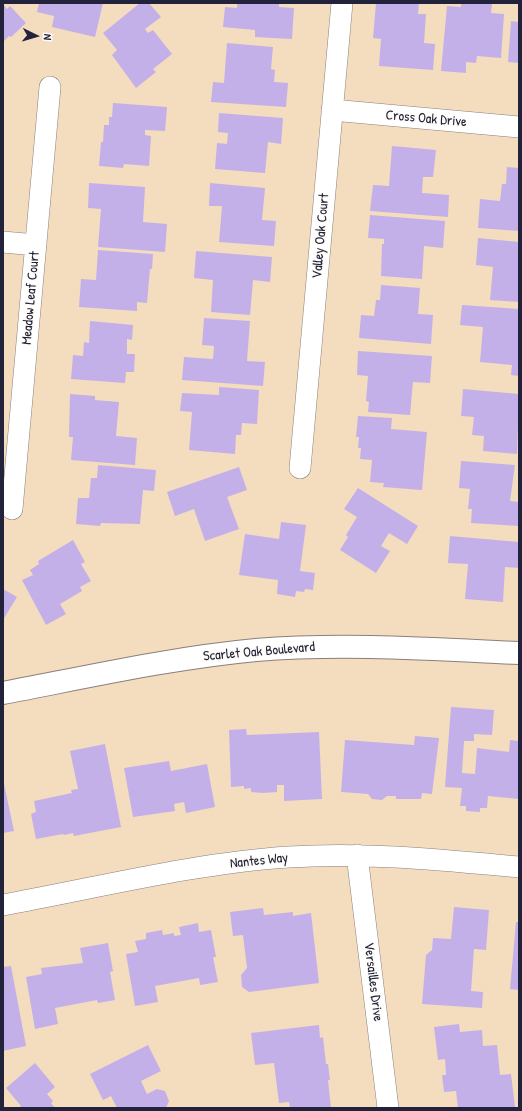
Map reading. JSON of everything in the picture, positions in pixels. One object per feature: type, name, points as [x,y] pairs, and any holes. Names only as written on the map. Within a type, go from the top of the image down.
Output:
[{"type":"street","name":"Valley Oak Court","points":[[300,468],[342,3]]},
{"type":"street","name":"Meadow Leaf Court","points":[[12,509],[50,87]]},
{"type":"street","name":"Cross Oak Drive","points":[[332,110],[519,127]]},
{"type":"street","points":[[3,242],[36,245]]},
{"type":"street","name":"Scarlet Oak Boulevard","points":[[3,693],[182,659],[256,650],[331,647],[519,653]]},
{"type":"street","name":"Nantes Way","points":[[3,906],[229,863],[289,857],[357,855],[402,857],[519,867]]},
{"type":"street","name":"Versailles Drive","points":[[357,855],[388,1108]]},
{"type":"building","points":[[39,3],[103,3],[95,37],[52,27],[54,16],[37,12]]},
{"type":"building","points":[[140,3],[149,3],[161,17],[145,29],[148,33],[153,30],[172,54],[153,69],[156,72],[136,88],[112,55],[117,50],[103,33]]},
{"type":"building","points":[[237,3],[279,3],[279,7],[294,8],[292,39],[255,37],[255,30],[223,27],[225,7],[237,8]]},
{"type":"building","points":[[376,3],[419,3],[418,14],[426,14],[424,43],[435,44],[433,70],[379,66],[381,39],[373,38]]},
{"type":"building","points":[[461,3],[492,3],[491,13],[504,14],[501,58],[477,56],[476,63],[466,62],[466,73],[441,71],[447,6],[461,7]]},
{"type":"building","points":[[3,4],[7,9],[10,6],[26,23],[11,37],[9,36],[3,42]]},
{"type":"building","points":[[511,21],[519,22],[519,63],[508,62]]},
{"type":"building","points":[[227,43],[273,47],[271,69],[275,70],[274,82],[288,83],[286,107],[211,102],[213,82],[224,83]]},
{"type":"building","points":[[113,103],[167,107],[165,131],[145,130],[145,135],[151,136],[149,166],[124,164],[123,168],[99,166],[104,125],[109,125],[109,117],[112,117]]},
{"type":"building","points":[[219,113],[283,118],[281,144],[268,142],[265,173],[215,169],[217,143],[227,144],[228,133],[218,132]]},
{"type":"building","points":[[392,146],[436,150],[433,177],[423,177],[422,193],[449,195],[448,217],[370,211],[373,185],[389,186]]},
{"type":"building","points":[[507,167],[519,168],[519,231],[478,228],[480,199],[500,201],[502,184],[506,184]]},
{"type":"building","points":[[89,183],[145,187],[143,222],[167,224],[165,252],[98,247],[101,209],[88,208]]},
{"type":"building","points":[[210,183],[265,188],[262,220],[276,221],[274,246],[219,242],[222,206],[209,206]]},
{"type":"building","points":[[370,215],[445,221],[443,248],[424,246],[422,279],[381,276],[382,244],[384,244],[384,239],[368,238]]},
{"type":"building","points":[[478,238],[519,242],[519,302],[490,300],[493,267],[476,265]]},
{"type":"building","points":[[98,250],[153,254],[147,303],[137,302],[137,311],[79,307],[81,279],[96,280]]},
{"type":"building","points":[[196,251],[272,257],[270,282],[253,280],[250,315],[211,312],[213,280],[194,278]]},
{"type":"building","points":[[381,285],[420,288],[418,314],[433,315],[431,344],[359,338],[361,315],[374,316],[376,300],[380,300]]},
{"type":"building","points":[[462,305],[519,309],[519,376],[511,375],[512,365],[480,362],[483,327],[460,325]]},
{"type":"building","points":[[204,318],[250,321],[247,361],[265,362],[263,386],[182,380],[184,357],[213,359],[214,346],[202,345]]},
{"type":"building","points":[[90,321],[133,325],[132,340],[127,339],[127,354],[135,354],[134,372],[126,372],[125,383],[71,379],[73,355],[83,356],[84,342],[89,343]]},
{"type":"building","points":[[358,351],[432,356],[430,383],[413,382],[410,415],[368,412],[369,402],[366,401],[368,376],[357,375]]},
{"type":"building","points":[[219,387],[259,390],[257,424],[242,423],[241,435],[236,435],[235,454],[189,450],[192,412],[180,411],[182,393],[219,395]]},
{"type":"building","points":[[463,389],[519,394],[517,454],[483,451],[484,436],[472,435],[474,417],[461,416]]},
{"type":"building","points":[[70,394],[95,396],[95,400],[119,402],[116,436],[137,438],[135,465],[71,460],[73,437],[69,437]]},
{"type":"building","points":[[358,416],[392,418],[391,429],[427,432],[422,490],[383,487],[384,483],[370,482],[372,460],[360,459],[361,448],[358,448],[359,437],[356,437]]},
{"type":"building","points":[[461,461],[515,465],[510,501],[519,502],[519,526],[471,523],[472,509],[468,509],[470,489],[459,488]]},
{"type":"building","points":[[98,465],[156,470],[154,491],[143,490],[140,524],[101,523],[100,526],[76,524],[78,498],[89,498],[91,478],[97,478]]},
{"type":"building","points":[[239,467],[247,490],[227,497],[239,529],[205,541],[194,509],[175,516],[167,492]]},
{"type":"building","points":[[358,488],[418,526],[407,544],[389,533],[381,546],[390,551],[376,573],[340,550],[348,537],[346,535],[357,517],[344,509]]},
{"type":"building","points":[[281,522],[306,525],[300,571],[315,573],[313,590],[305,589],[304,592],[296,591],[295,597],[277,594],[278,580],[239,575],[245,534],[279,539]]},
{"type":"building","points":[[450,536],[519,542],[519,568],[505,567],[503,602],[465,599],[468,564],[448,563]]},
{"type":"building","points":[[73,540],[85,562],[81,564],[91,581],[80,587],[82,591],[60,604],[66,614],[46,625],[22,580],[33,575],[30,570],[39,564],[38,561]]},
{"type":"building","points":[[3,589],[17,597],[3,620]]},
{"type":"building","points":[[451,707],[494,710],[492,735],[474,734],[474,741],[464,741],[462,773],[475,774],[477,748],[509,752],[510,740],[519,741],[519,799],[488,796],[487,808],[480,808],[480,812],[466,811],[466,806],[460,806],[462,788],[445,787]]},
{"type":"building","points":[[246,729],[247,735],[319,732],[322,799],[284,801],[284,785],[277,785],[277,792],[262,793],[251,792],[251,788],[244,789],[244,786],[231,787],[229,730]]},
{"type":"building","points":[[415,736],[439,738],[432,794],[422,793],[421,799],[396,799],[396,796],[387,796],[382,800],[372,799],[368,794],[341,792],[345,740],[414,745]]},
{"type":"building","points":[[105,744],[121,827],[74,836],[73,833],[36,839],[31,814],[36,812],[34,801],[72,793],[71,790],[78,789],[70,751]]},
{"type":"building","points":[[169,761],[171,771],[207,764],[215,807],[186,813],[184,802],[174,804],[175,811],[133,817],[124,768]]},
{"type":"building","points":[[3,779],[14,831],[3,833]]},
{"type":"building","points":[[454,907],[489,910],[486,950],[474,949],[471,991],[483,992],[482,1008],[422,1004],[426,955],[432,950],[433,938],[451,939]]},
{"type":"building","points":[[263,908],[264,915],[293,912],[293,916],[311,913],[319,983],[249,992],[242,987],[241,975],[247,968],[243,935],[233,936],[230,912]]},
{"type":"building","points":[[516,922],[519,922],[519,990],[510,989]]},
{"type":"building","points":[[198,923],[199,932],[211,930],[216,957],[213,957],[218,982],[200,985],[199,978],[155,986],[158,1002],[135,1006],[126,954],[138,952],[135,941],[146,939],[146,933],[162,930],[163,935],[174,933],[174,936],[181,935],[179,927]]},
{"type":"building","points":[[108,943],[113,971],[110,972],[115,1000],[98,1003],[97,1000],[55,1008],[58,1024],[35,1029],[26,977],[42,974],[41,968],[83,963],[80,948]]},
{"type":"building","points":[[11,966],[26,1046],[3,1051],[3,967]]},
{"type":"building","points":[[459,1024],[460,1032],[482,1030],[483,1046],[497,1045],[500,1075],[511,1074],[515,1107],[458,1108],[456,1091],[444,1092],[442,1075],[446,1075],[445,1059],[438,1060],[434,1027]]},
{"type":"building","points":[[319,1025],[320,1038],[323,1037],[326,1064],[328,1064],[331,1108],[290,1108],[289,1102],[279,1103],[274,1063],[255,1065],[251,1033]]},
{"type":"building","points":[[148,1045],[161,1071],[141,1081],[147,1094],[157,1089],[165,1091],[169,1101],[166,1108],[117,1108],[111,1096],[103,1100],[90,1074]]},
{"type":"building","points":[[35,1063],[55,1087],[47,1094],[53,1101],[51,1103],[55,1108],[19,1108],[21,1106],[6,1088]]}]
